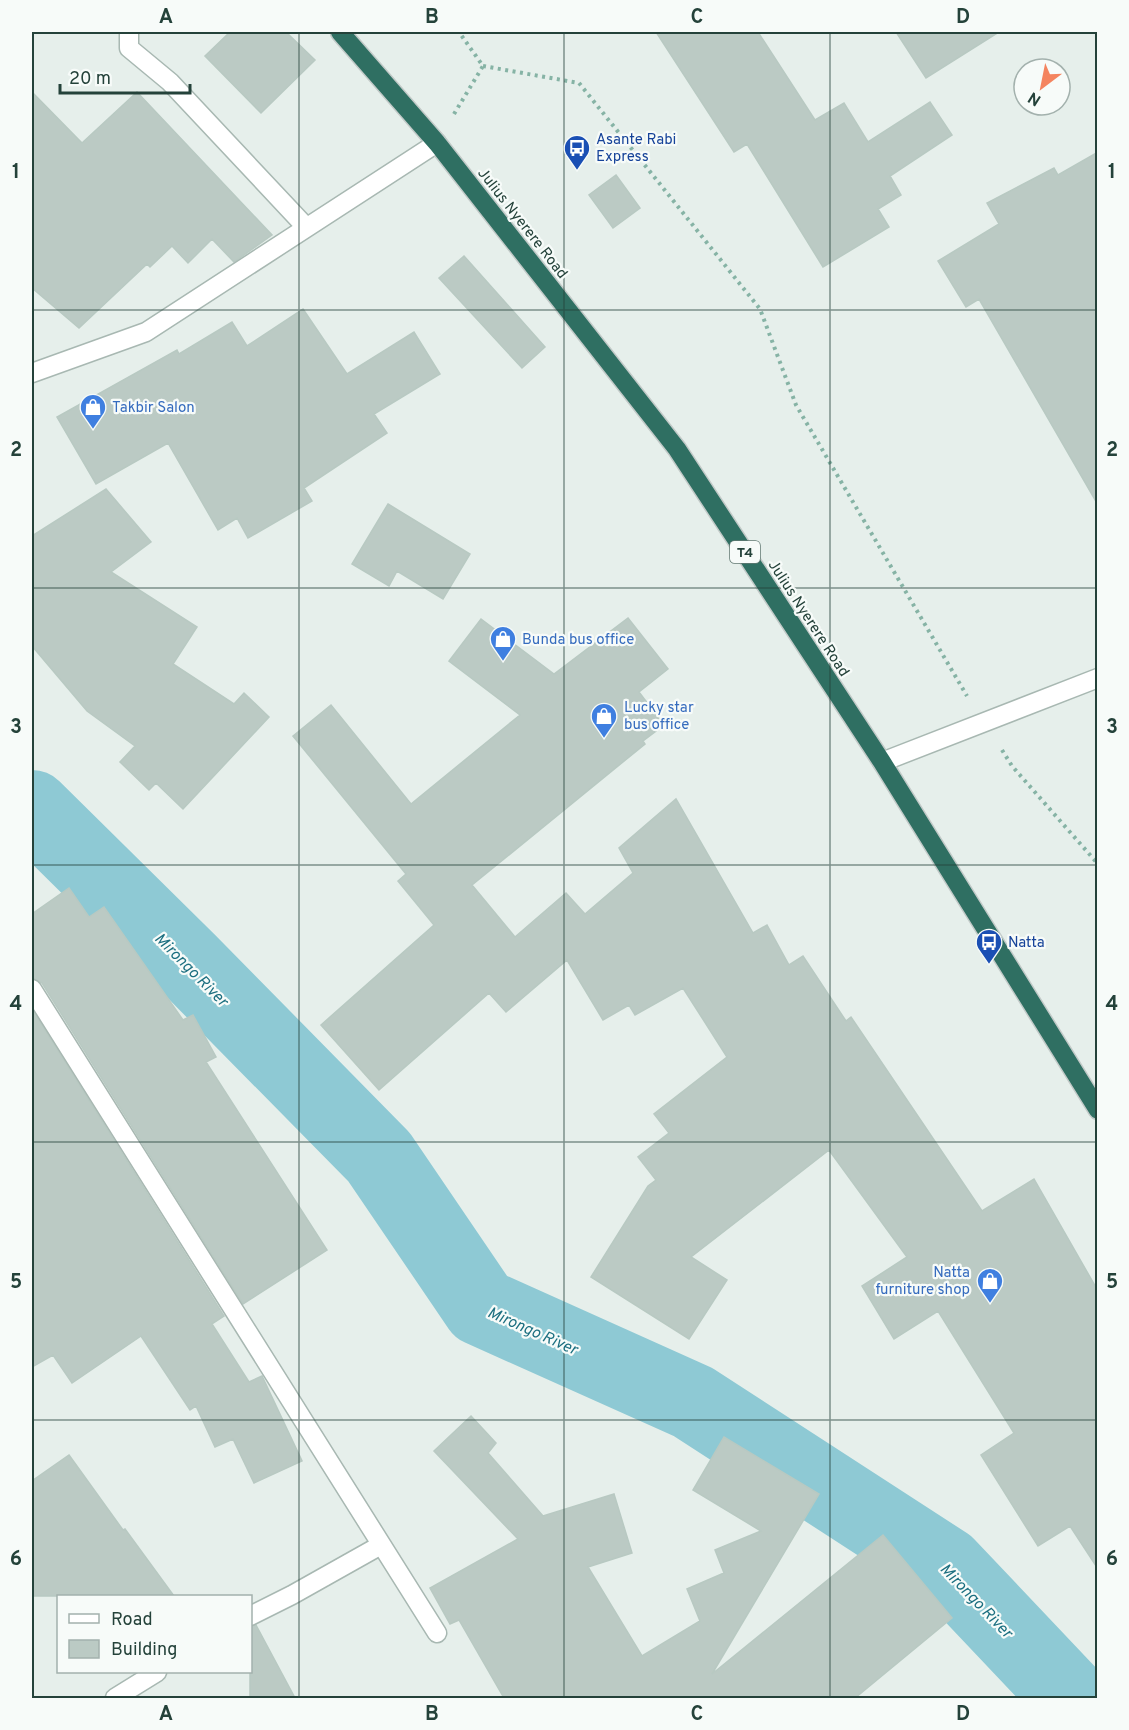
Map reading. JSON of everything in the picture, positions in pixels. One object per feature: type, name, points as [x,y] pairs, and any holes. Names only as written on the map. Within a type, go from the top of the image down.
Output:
[{"type":"highway","name":"Julius Nyerere Road","points":[[340,32],[437,142],[677,449],[882,762],[1098,1110]]},
{"type":"street","points":[[129,32],[129,48],[170,82],[306,227]]},
{"type":"street","points":[[32,373],[146,332],[437,142]]},
{"type":"street","points":[[882,762],[1098,678]]},
{"type":"street","points":[[32,989],[437,1633]]},
{"type":"street","points":[[252,1615],[381,1545]]},
{"type":"street","points":[[115,1698],[154,1673]]},
{"type":"path","points":[[459,32],[483,66],[579,83],[760,309],[796,405],[983,723],[1012,766],[1098,864]]},
{"type":"path","points":[[437,142],[483,66]]},
{"type":"building","points":[[230,32],[286,32],[315,60],[261,113],[205,56]]},
{"type":"building","points":[[656,32],[758,32],[815,120],[844,103],[868,142],[930,102],[952,135],[890,176],[901,195],[878,209],[889,227],[823,267],[747,144],[734,152]]},
{"type":"building","points":[[896,32],[999,32],[926,78]]},
{"type":"building","points":[[32,92],[82,143],[137,92],[272,235],[234,262],[212,239],[188,263],[172,246],[150,267],[147,264],[79,328],[32,288]]},
{"type":"building","points":[[1098,152],[1098,505],[979,299],[966,307],[938,261],[999,224],[987,203],[1054,168],[1058,175]]},
{"type":"building","points":[[616,175],[640,208],[613,228],[589,195]]},
{"type":"building","points":[[464,256],[545,347],[522,368],[439,278]]},
{"type":"building","points":[[303,309],[347,374],[414,332],[440,374],[374,414],[387,433],[304,488],[312,501],[248,538],[237,518],[218,530],[168,443],[96,484],[57,417],[177,350],[179,354],[232,322],[247,346]]},
{"type":"building","points":[[106,489],[151,542],[111,572],[197,627],[173,664],[234,704],[244,693],[269,717],[183,809],[156,783],[149,790],[120,762],[135,746],[87,711],[32,646],[32,536]]},
{"type":"building","points":[[388,504],[470,554],[443,599],[397,571],[389,586],[352,564]]},
{"type":"building","points":[[628,618],[668,669],[639,692],[664,725],[643,741],[645,744],[472,885],[515,937],[566,893],[585,914],[633,873],[619,848],[676,799],[753,933],[767,925],[789,965],[803,956],[846,1021],[851,1017],[982,1211],[1034,1179],[1098,1291],[1098,1569],[1070,1526],[1038,1546],[981,1455],[1014,1433],[938,1311],[894,1339],[862,1286],[907,1257],[829,1150],[691,1257],[727,1280],[689,1339],[591,1277],[648,1186],[656,1180],[638,1157],[669,1133],[654,1114],[727,1057],[683,988],[635,1015],[629,1005],[603,1020],[567,960],[506,1012],[489,993],[379,1090],[321,1025],[434,925],[398,881],[406,874],[293,736],[331,705],[411,804],[520,715],[449,661],[481,619],[554,674]]},
{"type":"building","points":[[69,888],[89,917],[104,907],[183,1020],[193,1015],[216,1057],[206,1062],[327,1250],[243,1304],[42,983],[32,978],[32,914]]},
{"type":"building","points":[[32,1009],[224,1316],[212,1324],[249,1382],[262,1376],[302,1461],[254,1483],[233,1439],[215,1447],[196,1406],[190,1410],[141,1336],[72,1383],[53,1355],[32,1367]]},
{"type":"building","points":[[471,1416],[496,1443],[488,1453],[543,1516],[614,1494],[632,1553],[588,1567],[642,1656],[700,1621],[687,1589],[724,1573],[715,1550],[761,1531],[693,1490],[724,1437],[819,1494],[712,1674],[883,1535],[952,1618],[855,1698],[504,1698],[459,1620],[450,1624],[430,1588],[518,1539],[434,1451]]},
{"type":"building","points":[[69,1455],[173,1595],[32,1596],[32,1481]]},
{"type":"building","points":[[256,1625],[295,1698],[250,1698],[252,1626]]},
{"type":"waterway","name":"Mirongo River","points":[[32,809],[379,1157],[481,1307],[693,1402],[946,1566],[1071,1698]]},
{"type":"place","name":"Asante Rabi Express","points":[[577,171]]},
{"type":"place","name":"Takbir Salon","points":[[93,430]]},
{"type":"place","name":"Bunda bus office","points":[[503,662]]},
{"type":"place","name":"Lucky star bus office","points":[[604,739]]},
{"type":"place","name":"Natta","points":[[989,965]]},
{"type":"place","name":"Natta furniture shop","points":[[990,1304]]}]
